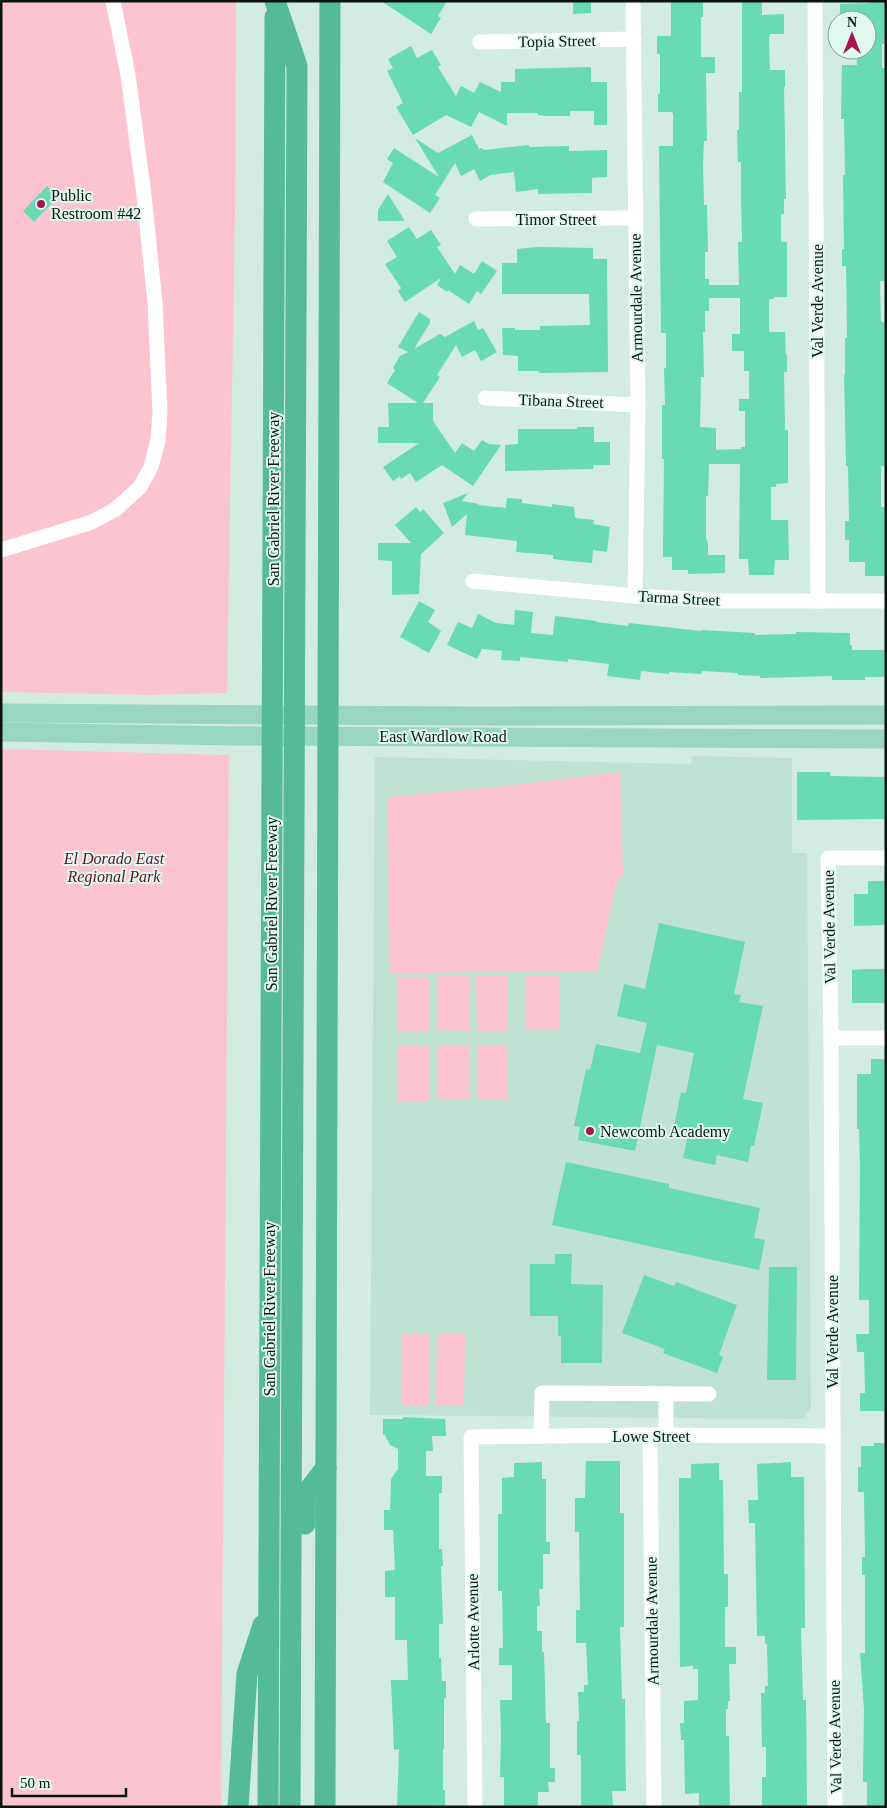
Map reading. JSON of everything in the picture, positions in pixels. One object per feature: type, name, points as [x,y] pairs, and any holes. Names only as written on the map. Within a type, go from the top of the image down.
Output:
[{"type":"highway","name":"San Gabriel River Freeway","points":[[268,1807],[275,1]]},
{"type":"highway","points":[[275,1],[297,66],[290,1807]]},
{"type":"highway","points":[[324,1807],[330,1]]},
{"type":"highway","points":[[302,1807],[305,1495],[326,1468]]},
{"type":"highway","points":[[238,1807],[247,1674],[269,1603]]},
{"type":"main road","name":"East Wardlow Road","points":[[1,713],[886,715]]},
{"type":"main road","name":"East Wardlow Road","points":[[1,732],[237,736],[886,739]]},
{"type":"street","points":[[1,550],[92,522],[116,509],[140,486],[151,467],[158,440],[160,412],[156,303],[128,75],[113,1]]},
{"type":"street","name":"Armourdale Avenue","points":[[633,1],[638,404],[635,596]]},
{"type":"street","name":"Val Verde Avenue","points":[[815,1],[818,601]]},
{"type":"street","name":"Topia Street","points":[[480,42],[634,39]]},
{"type":"street","name":"Timor Street","points":[[476,219],[635,218]]},
{"type":"street","name":"Tibana Street","points":[[485,398],[638,404]]},
{"type":"street","name":"Tarma Street","points":[[473,581],[635,596],[726,601],[886,601]]},
{"type":"street","name":"Val Verde Avenue","points":[[836,1807],[828,858],[886,858]]},
{"type":"street","points":[[831,1038],[886,1038]]},
{"type":"street","points":[[541,1436],[542,1393],[709,1394]]},
{"type":"street","name":"Armourdale Avenue","points":[[654,1807],[658,1435],[666,1394]]},
{"type":"street","name":"Lowe Street","points":[[471,1438],[658,1435],[832,1436]]},
{"type":"street","name":"Arlotte Avenue","points":[[471,1438],[475,1807]]},
{"type":"shaded area","name":"Newcomb Academy","points":[[692,756],[792,758],[792,853],[807,853],[811,1408],[803,1419],[370,1415],[375,757],[691,764]]},
{"type":"green space","points":[[1,1],[236,1],[235,213],[227,693],[150,695],[1,692]]},
{"type":"green space","name":"El Dorado East Regional Park","points":[[1,749],[229,755],[221,1807],[1,1807]]},
{"type":"green space","points":[[620,772],[623,875],[616,884],[597,972],[506,971],[389,974],[388,797]]},
{"type":"green space","points":[[438,976],[470,976],[470,1031],[437,1030]]},
{"type":"green space","points":[[476,976],[508,976],[508,1031],[477,1031]]},
{"type":"green space","points":[[526,976],[559,976],[559,1030],[526,1030]]},
{"type":"green space","points":[[397,977],[430,977],[429,1031],[397,1031]]},
{"type":"green space","points":[[398,1045],[430,1046],[430,1101],[397,1101]]},
{"type":"green space","points":[[437,1046],[469,1046],[469,1100],[437,1100]]},
{"type":"green space","points":[[477,1046],[508,1046],[508,1100],[477,1100]]},
{"type":"green space","points":[[437,1333],[465,1334],[464,1406],[436,1405]]},
{"type":"green space","points":[[402,1334],[429,1334],[429,1406],[401,1406]]},
{"type":"building","points":[[381,1],[447,1],[438,16],[441,18],[431,34]]},
{"type":"building","points":[[573,1],[591,1],[591,13],[573,14]]},
{"type":"building","points":[[671,1],[703,1],[701,57],[715,57],[715,73],[706,73],[707,141],[704,141],[703,164],[704,205],[707,205],[708,252],[705,252],[705,279],[709,279],[709,285],[739,285],[738,242],[742,242],[741,162],[738,162],[737,130],[739,130],[739,92],[742,92],[742,1],[762,1],[762,15],[784,14],[784,34],[770,34],[769,37],[770,70],[785,70],[786,199],[784,199],[784,214],[781,214],[781,242],[787,242],[787,297],[769,299],[769,332],[785,332],[787,372],[784,372],[785,430],[788,430],[788,483],[776,484],[776,487],[771,487],[771,520],[788,520],[789,560],[775,560],[774,575],[749,575],[748,559],[739,559],[740,464],[709,464],[708,496],[706,496],[708,555],[725,555],[725,573],[688,574],[688,570],[672,570],[672,557],[663,557],[664,459],[662,459],[662,405],[665,405],[664,368],[666,368],[666,333],[661,333],[659,146],[673,146],[673,114],[672,112],[658,112],[660,54],[657,54],[657,36],[671,36]],"holes":[[[709,298],[740,298],[740,334],[732,334],[732,351],[744,351],[744,371],[749,371],[749,399],[739,399],[739,411],[745,411],[745,447],[741,447],[741,449],[716,450],[716,428],[700,427],[701,377],[704,377],[703,332],[705,332],[705,311],[709,311]]]},
{"type":"building","points":[[870,1],[886,1],[882,68],[886,68],[886,281],[880,281],[881,322],[886,322],[886,466],[881,466],[881,507],[886,507],[886,576],[865,576],[865,562],[849,562],[849,540],[845,540],[845,521],[849,521],[844,375],[845,338],[847,338],[846,266],[842,266],[842,249],[844,249],[843,175],[845,175],[844,119],[841,119],[842,65],[857,65],[857,60],[877,60],[877,10],[840,10],[840,4],[870,3]]},
{"type":"building","points":[[411,46],[417,58],[432,50],[441,65],[438,67],[456,96],[461,86],[474,93],[480,82],[501,92],[501,82],[515,82],[515,69],[591,67],[591,82],[607,82],[607,125],[594,125],[594,111],[570,111],[570,116],[507,113],[507,126],[479,112],[471,127],[446,115],[413,135],[396,107],[403,103],[387,71],[393,68],[388,59]]},
{"type":"building","points":[[472,135],[479,149],[482,148],[484,150],[529,145],[529,147],[569,146],[569,151],[607,150],[607,177],[592,178],[592,193],[538,194],[538,189],[516,192],[514,172],[490,175],[480,181],[474,169],[461,176],[455,163],[435,195],[440,198],[430,213],[383,182],[393,163],[387,159],[394,148],[439,177],[415,138],[438,153]]},
{"type":"building","name":"Public Restroom #42","points":[[47,186],[58,197],[34,222],[23,211]]},
{"type":"building","points":[[388,194],[405,221],[378,221],[378,210]]},
{"type":"building","points":[[409,227],[417,239],[431,230],[441,245],[437,247],[455,274],[460,265],[474,274],[482,261],[497,271],[481,294],[477,291],[469,304],[437,285],[441,278],[405,302],[398,291],[401,288],[385,264],[397,257],[387,241]]},
{"type":"building","points":[[538,247],[593,248],[593,259],[607,259],[608,372],[539,373],[539,371],[518,371],[518,356],[503,355],[502,328],[540,330],[540,326],[590,325],[589,294],[502,294],[502,263],[517,263],[517,249]]},
{"type":"building","points":[[419,312],[430,319],[430,323],[414,349],[440,334],[445,337],[474,321],[478,330],[483,328],[497,352],[481,361],[475,350],[462,357],[456,345],[437,375],[440,377],[423,403],[433,403],[433,421],[455,453],[462,443],[474,451],[482,440],[489,444],[501,445],[473,486],[442,465],[416,482],[410,473],[401,479],[400,476],[393,481],[383,467],[419,443],[378,443],[378,427],[389,427],[388,403],[418,403],[387,383],[395,370],[393,368],[400,356],[408,352],[398,347]]},
{"type":"building","points":[[577,427],[594,427],[594,442],[610,442],[610,465],[593,465],[593,469],[505,471],[505,445],[518,444],[518,429],[577,429]]},
{"type":"building","points":[[468,493],[462,501],[479,504],[477,505],[506,508],[507,498],[522,499],[522,503],[552,507],[552,504],[574,507],[575,518],[594,520],[593,524],[610,527],[607,552],[593,550],[592,563],[553,559],[553,555],[516,552],[517,541],[465,535],[467,514],[452,527],[443,503]]},
{"type":"building","points":[[416,507],[420,512],[423,509],[444,533],[421,554],[419,594],[392,595],[392,561],[378,560],[378,543],[411,543],[395,525]]},
{"type":"building","points":[[419,601],[435,610],[428,622],[441,631],[429,653],[400,637]]},
{"type":"building","points":[[515,610],[533,612],[531,633],[553,635],[555,616],[628,626],[629,623],[701,631],[755,633],[755,635],[796,634],[796,632],[850,633],[852,650],[886,650],[886,677],[865,677],[865,680],[832,680],[832,676],[760,678],[760,676],[738,675],[738,673],[702,671],[701,674],[669,672],[669,674],[641,671],[640,680],[607,676],[609,664],[568,659],[568,662],[520,657],[520,661],[501,660],[502,651],[482,649],[477,659],[447,645],[458,622],[472,628],[478,614],[496,623],[514,625]]},
{"type":"building","points":[[797,772],[830,772],[830,776],[886,777],[886,819],[797,820]]},
{"type":"building","points":[[868,881],[886,881],[886,925],[854,926],[854,894],[868,894]]},
{"type":"building","points":[[659,923],[745,942],[734,994],[741,995],[739,1002],[763,1006],[743,1099],[763,1103],[754,1146],[751,1146],[748,1162],[717,1155],[715,1165],[683,1158],[689,1130],[674,1126],[681,1092],[686,1093],[694,1053],[657,1045],[635,1151],[578,1140],[580,1127],[574,1126],[586,1069],[590,1070],[596,1044],[640,1053],[647,1023],[617,1016],[624,984],[645,989]]},
{"type":"building","points":[[886,969],[886,1003],[852,1003],[852,970]]},
{"type":"building","points":[[871,1059],[886,1059],[886,1411],[860,1411],[860,1393],[865,1393],[864,1352],[857,1352],[856,1334],[869,1334],[869,1300],[859,1300],[860,1166],[859,1129],[857,1129],[857,1074],[871,1074]]},
{"type":"building","points":[[566,1162],[669,1184],[669,1188],[760,1208],[754,1238],[765,1240],[759,1270],[552,1225]]},
{"type":"building","points":[[555,1254],[572,1254],[571,1284],[603,1285],[602,1363],[561,1363],[561,1336],[558,1336],[558,1316],[530,1316],[530,1264],[555,1264]]},
{"type":"building","points":[[769,1267],[797,1267],[796,1380],[767,1380]]},
{"type":"building","points":[[644,1275],[674,1286],[676,1282],[737,1305],[719,1355],[723,1357],[717,1373],[663,1353],[665,1349],[622,1333]]},
{"type":"building","points":[[403,1417],[445,1419],[446,1436],[432,1436],[433,1451],[426,1451],[426,1476],[442,1476],[442,1493],[439,1493],[439,1549],[442,1549],[443,1566],[441,1566],[443,1624],[439,1624],[439,1658],[441,1658],[442,1681],[446,1681],[443,1749],[445,1806],[397,1807],[399,1749],[394,1750],[391,1680],[408,1680],[407,1640],[395,1640],[395,1597],[385,1597],[385,1571],[395,1570],[393,1530],[384,1530],[384,1510],[390,1510],[391,1479],[398,1469],[398,1449],[390,1445],[385,1435],[383,1435],[383,1419],[403,1419]]},
{"type":"building","points":[[874,1443],[886,1443],[886,1807],[867,1807],[867,1782],[863,1782],[864,1709],[860,1653],[865,1653],[865,1575],[862,1575],[862,1557],[865,1557],[864,1492],[858,1492],[858,1467],[861,1467],[861,1446],[874,1446]]},
{"type":"building","points":[[586,1461],[620,1461],[620,1513],[624,1513],[624,1627],[620,1627],[622,1699],[625,1699],[626,1791],[612,1791],[613,1807],[581,1807],[581,1755],[577,1755],[578,1692],[584,1692],[584,1685],[588,1685],[586,1643],[576,1643],[576,1610],[580,1610],[579,1532],[575,1532],[575,1498],[585,1498]]},
{"type":"building","points":[[542,1462],[542,1479],[546,1479],[546,1542],[550,1542],[550,1554],[543,1554],[543,1589],[539,1589],[540,1606],[537,1606],[537,1631],[542,1631],[546,1723],[550,1723],[550,1768],[555,1768],[555,1782],[548,1782],[549,1792],[538,1792],[538,1807],[504,1807],[504,1777],[500,1777],[500,1700],[512,1700],[512,1665],[499,1665],[499,1648],[503,1648],[502,1591],[498,1591],[498,1514],[502,1514],[502,1478],[514,1477],[514,1463]]},
{"type":"building","points":[[791,1462],[791,1477],[804,1477],[805,1628],[801,1628],[803,1700],[806,1700],[807,1807],[762,1807],[762,1777],[766,1777],[766,1747],[762,1747],[761,1693],[765,1693],[765,1686],[768,1686],[767,1644],[765,1644],[765,1636],[757,1636],[755,1523],[749,1523],[748,1500],[758,1500],[757,1464]]},
{"type":"building","points":[[719,1463],[719,1480],[723,1480],[724,1574],[728,1574],[728,1607],[725,1607],[725,1647],[736,1647],[736,1664],[729,1664],[730,1701],[728,1701],[728,1709],[726,1709],[726,1736],[729,1736],[730,1807],[699,1807],[699,1793],[685,1794],[684,1740],[681,1740],[680,1723],[684,1723],[684,1701],[698,1700],[698,1669],[693,1669],[693,1666],[680,1667],[679,1478],[691,1478],[691,1464]]},
{"type":"place","name":"Public Restroom #42","points":[[41,204]]},
{"type":"place","name":"Newcomb Academy","points":[[590,1131]]}]
